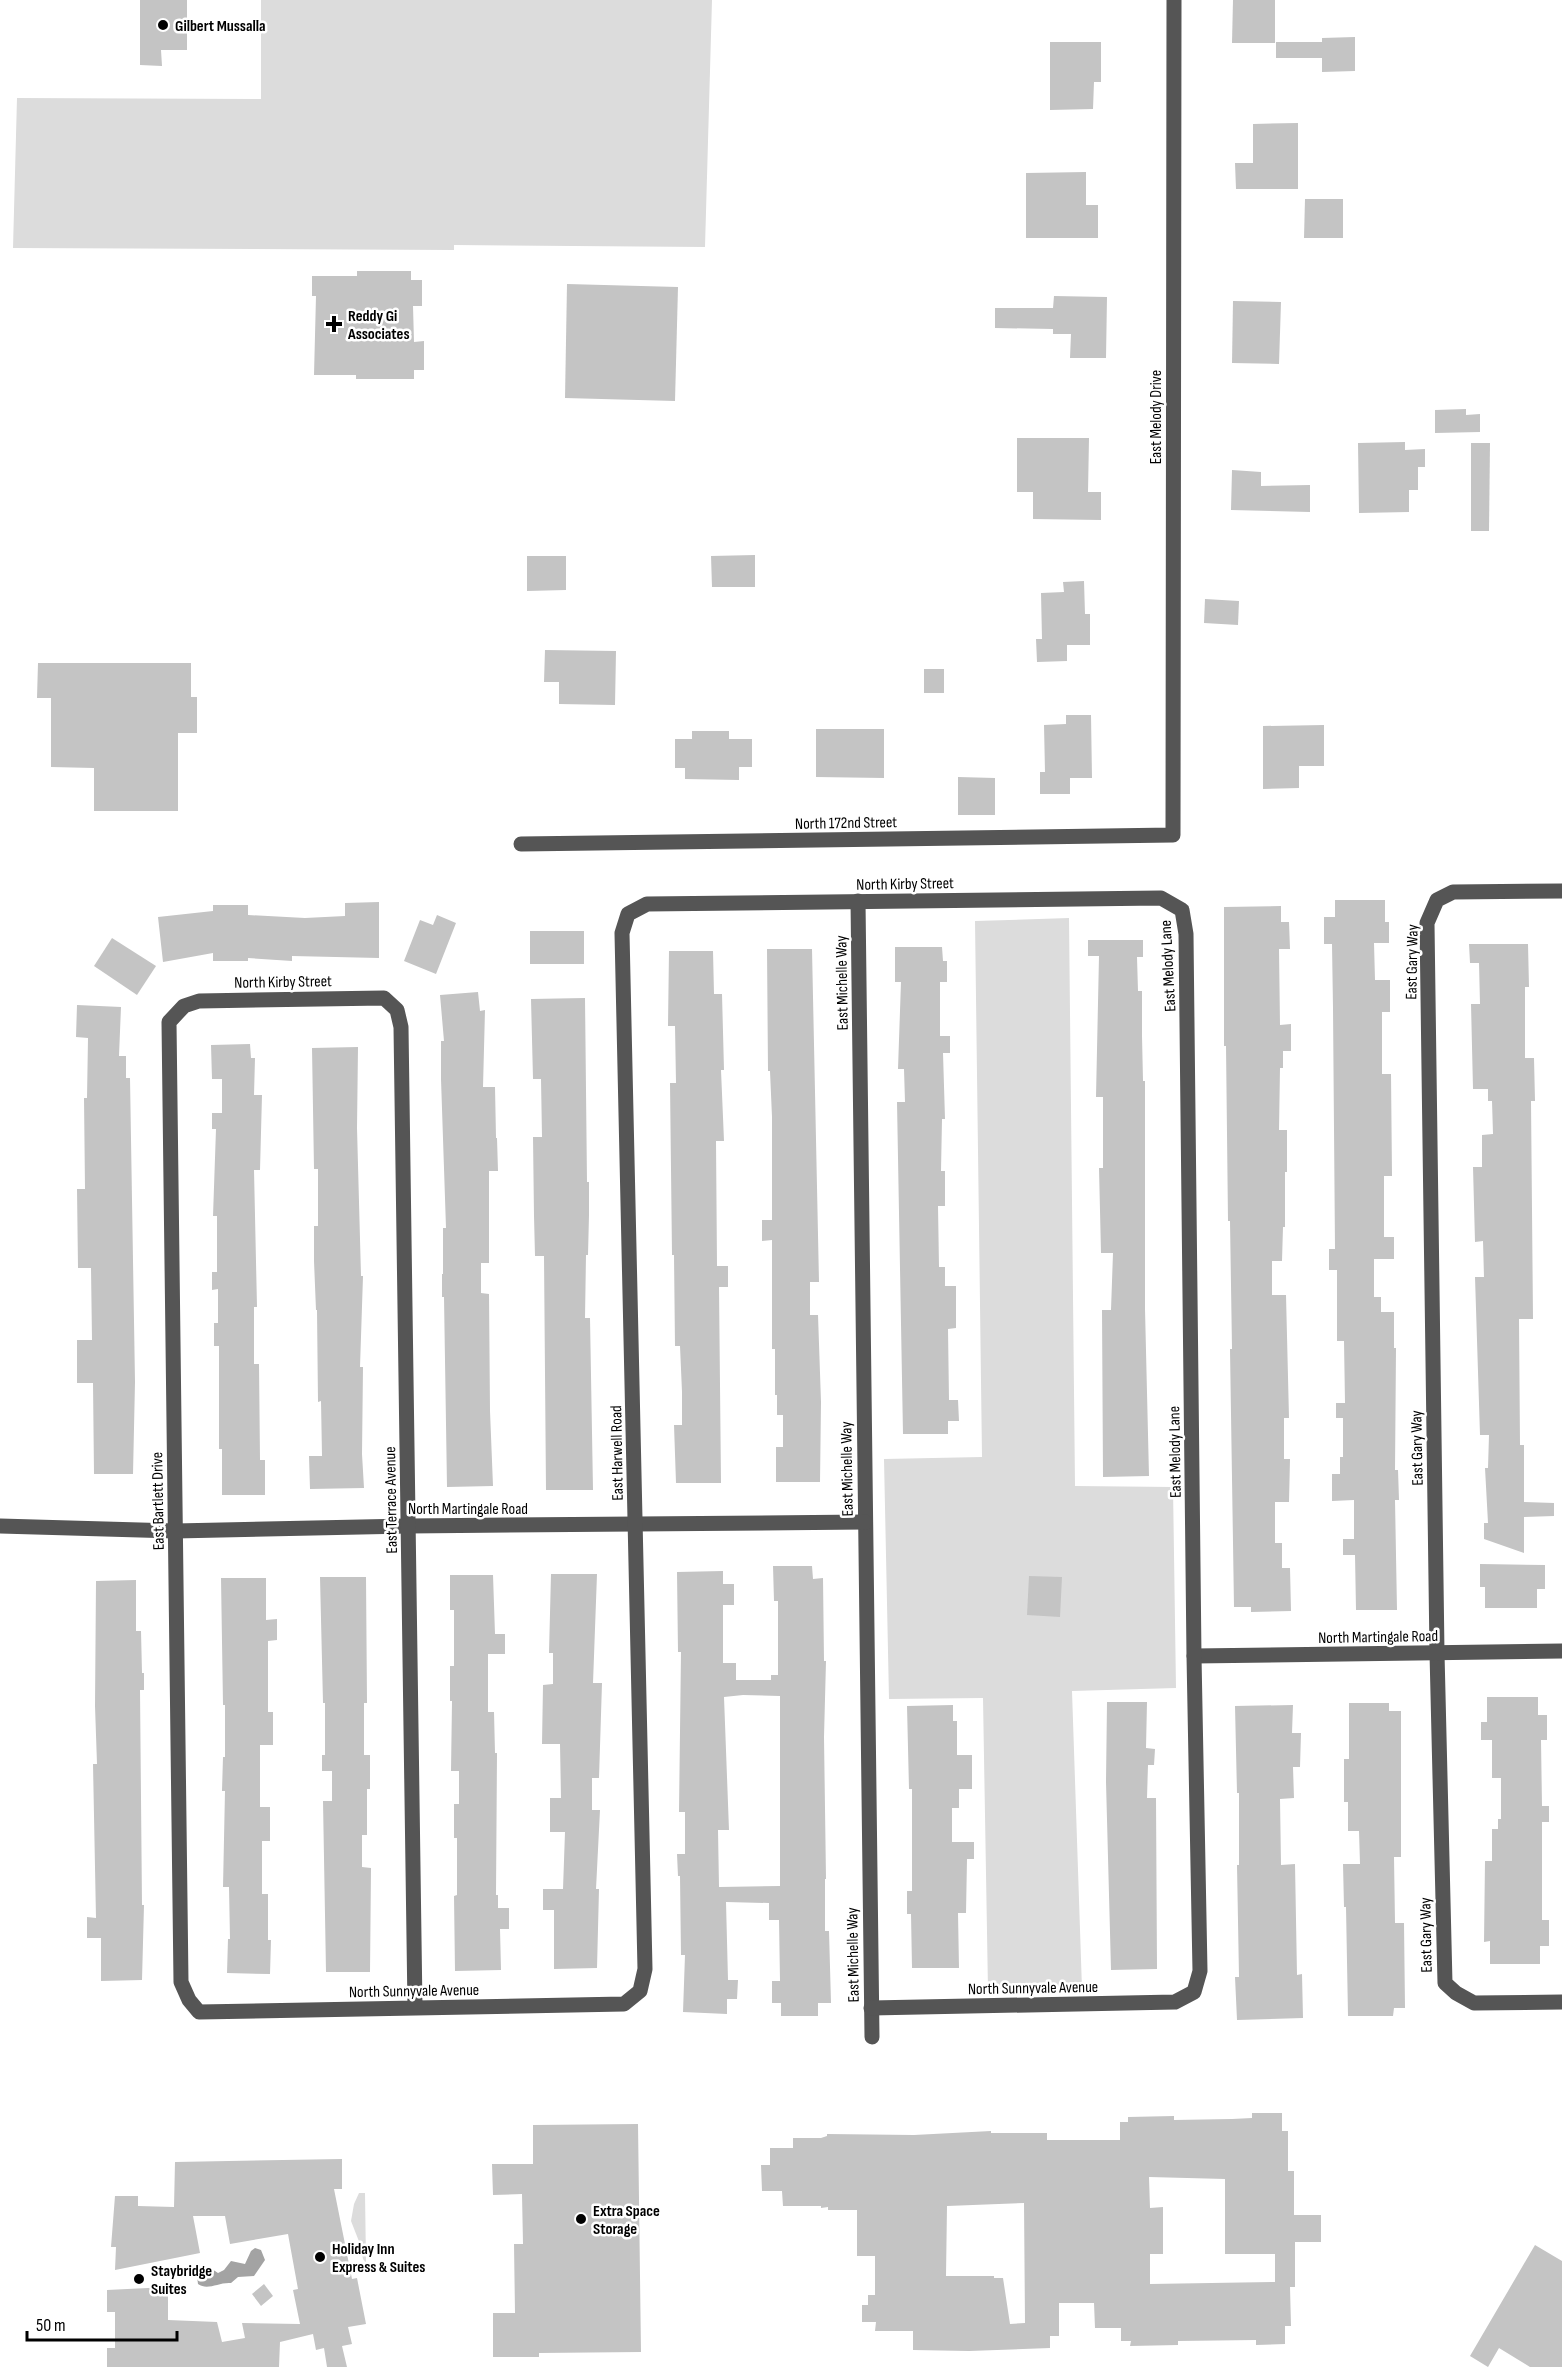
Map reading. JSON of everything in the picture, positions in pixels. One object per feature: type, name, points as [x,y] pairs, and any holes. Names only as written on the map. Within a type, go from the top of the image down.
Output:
[{"type":"street","name":"East Melody Drive","points":[[1173,835],[1174,0]]},
{"type":"street","name":"North 172nd Street","points":[[520,844],[1173,835]]},
{"type":"street","name":"East Gary Way","points":[[1562,891],[1453,892],[1437,900],[1427,923],[1444,1983],[1474,2003],[1562,2002]]},
{"type":"street","name":"North Kirby Street","points":[[628,914],[647,904],[1161,898],[1182,910]]},
{"type":"street","name":"East Michelle Way","points":[[858,901],[872,2037]]},
{"type":"street","name":"East Melody Lane","points":[[1182,910],[1186,934],[1200,1971],[1194,1992]]},
{"type":"street","name":"East Harwell Road","points":[[628,914],[622,933],[645,1969],[640,1991]]},
{"type":"street","name":"North Kirby Street","points":[[184,1006],[199,1001],[384,998]]},
{"type":"street","name":"East Terrace Avenue","points":[[384,998],[397,1010],[401,1026],[415,2008]]},
{"type":"street","name":"East Bartlett Drive","points":[[184,1006],[169,1022],[181,1982],[189,2000]]},
{"type":"street","name":"North Martingale Road","points":[[0,1526],[175,1531],[408,1526],[635,1526],[865,1522]]},
{"type":"street","name":"North Martingale Road","points":[[1194,1656],[1562,1651]]},
{"type":"street","name":"North Sunnyvale Avenue","points":[[189,2000],[199,2012],[624,2004],[640,1991]]},
{"type":"street","name":"North Sunnyvale Avenue","points":[[871,2008],[1175,2002],[1194,1992]]},
{"type":"shaded area","points":[[261,0],[712,0],[705,247],[454,245],[454,250],[13,248],[17,98],[261,99]]},
{"type":"shaded area","points":[[1069,918],[1075,1486],[1173,1487],[1176,1688],[1072,1691],[1082,1989],[988,1990],[983,1698],[889,1699],[884,1459],[982,1457],[975,921]]},
{"type":"shaded area","points":[[359,2193],[365,2193],[366,2263],[351,2221]]},
{"type":"shaded area","points":[[255,2248],[261,2250],[265,2260],[254,2276],[238,2277],[231,2283],[209,2286],[198,2284],[197,2276],[201,2269],[209,2267],[218,2273],[224,2270],[231,2261],[245,2264],[251,2251]]},
{"type":"building","name":"Gilbert Mussalla","points":[[140,0],[187,0],[187,50],[161,50],[162,66],[140,65]]},
{"type":"building","points":[[1233,0],[1275,0],[1275,43],[1232,43]]},
{"type":"building","points":[[1355,37],[1355,71],[1322,72],[1322,58],[1276,58],[1276,42],[1322,42],[1322,38]]},
{"type":"building","points":[[1050,42],[1101,42],[1101,82],[1094,82],[1093,109],[1050,110]]},
{"type":"building","points":[[1298,123],[1298,189],[1236,189],[1235,163],[1253,163],[1253,124]]},
{"type":"building","points":[[1086,172],[1086,205],[1098,205],[1098,238],[1026,238],[1026,173]]},
{"type":"building","points":[[1305,199],[1343,199],[1343,238],[1304,238]]},
{"type":"building","name":"Reddy Gi Associates","points":[[357,271],[411,271],[411,280],[422,280],[422,306],[413,306],[414,342],[424,341],[424,370],[414,370],[414,379],[356,379],[356,375],[314,375],[316,296],[312,296],[312,276],[357,276]]},
{"type":"building","points":[[567,284],[678,287],[675,401],[565,398]]},
{"type":"building","points":[[1054,296],[1107,297],[1106,358],[1070,358],[1071,334],[1053,334],[1053,329],[995,328],[995,308],[1053,308]]},
{"type":"building","points":[[1233,301],[1281,302],[1279,364],[1232,363]]},
{"type":"building","points":[[1466,409],[1466,415],[1480,414],[1480,432],[1435,433],[1435,410]]},
{"type":"building","points":[[1017,438],[1089,438],[1088,492],[1101,492],[1101,520],[1033,519],[1033,492],[1017,492]]},
{"type":"building","points":[[1405,442],[1405,450],[1425,449],[1425,467],[1418,467],[1418,490],[1409,490],[1409,512],[1359,513],[1358,443]]},
{"type":"building","points":[[1471,443],[1490,443],[1489,531],[1471,531]]},
{"type":"building","points":[[1232,470],[1261,472],[1261,486],[1310,485],[1310,512],[1231,510]]},
{"type":"building","points":[[755,555],[755,587],[712,587],[711,556]]},
{"type":"building","points":[[527,556],[566,556],[566,590],[527,591]]},
{"type":"building","points":[[1084,581],[1085,614],[1090,614],[1090,645],[1067,645],[1067,661],[1037,662],[1036,639],[1042,639],[1041,593],[1064,592],[1063,582]]},
{"type":"building","points":[[1205,599],[1239,601],[1238,625],[1204,623]]},
{"type":"building","points":[[545,650],[616,651],[615,705],[559,704],[559,682],[544,682]]},
{"type":"building","points":[[38,663],[191,663],[191,697],[197,697],[197,733],[178,733],[178,811],[94,811],[94,768],[51,767],[51,698],[37,698]]},
{"type":"building","points":[[924,669],[944,669],[944,693],[924,693]]},
{"type":"building","points":[[1066,715],[1091,715],[1092,778],[1070,778],[1070,794],[1040,794],[1040,772],[1045,772],[1044,725],[1066,724]]},
{"type":"building","points":[[1324,725],[1324,766],[1299,766],[1299,788],[1263,789],[1263,726]]},
{"type":"building","points":[[816,729],[884,729],[884,778],[816,777]]},
{"type":"building","points":[[692,731],[729,731],[729,739],[752,739],[752,767],[739,767],[739,780],[685,779],[685,768],[675,768],[675,739],[692,739]]},
{"type":"building","points":[[958,777],[995,778],[995,815],[958,815]]},
{"type":"building","points":[[1335,900],[1385,900],[1385,922],[1389,922],[1389,943],[1374,943],[1375,980],[1390,980],[1390,1012],[1382,1012],[1382,1074],[1391,1074],[1392,1176],[1384,1176],[1384,1237],[1394,1237],[1394,1259],[1374,1259],[1374,1297],[1381,1297],[1381,1312],[1394,1312],[1395,1470],[1398,1470],[1399,1500],[1395,1500],[1397,1610],[1356,1610],[1355,1555],[1343,1555],[1343,1539],[1354,1539],[1354,1500],[1332,1501],[1332,1474],[1340,1474],[1340,1457],[1343,1457],[1343,1418],[1336,1418],[1336,1403],[1345,1403],[1344,1341],[1337,1341],[1337,1270],[1329,1270],[1329,1249],[1335,1249],[1333,1008],[1332,944],[1324,944],[1324,917],[1335,917]]},
{"type":"building","points":[[379,902],[379,958],[292,956],[292,961],[248,958],[248,961],[213,961],[213,953],[163,962],[158,917],[213,911],[213,905],[248,905],[248,915],[305,918],[345,916],[345,903]]},
{"type":"building","points":[[1281,906],[1281,922],[1289,922],[1290,949],[1279,949],[1280,1025],[1291,1024],[1291,1051],[1283,1051],[1283,1068],[1280,1068],[1279,1130],[1287,1130],[1287,1172],[1285,1172],[1285,1227],[1283,1227],[1282,1261],[1272,1261],[1272,1295],[1286,1295],[1289,1418],[1284,1418],[1284,1459],[1290,1459],[1289,1502],[1275,1502],[1275,1543],[1282,1543],[1282,1568],[1290,1568],[1291,1611],[1251,1612],[1251,1607],[1234,1607],[1230,1221],[1228,1221],[1226,1046],[1224,1046],[1224,907]]},
{"type":"building","points":[[437,915],[456,923],[436,974],[404,961],[420,920],[433,925]]},
{"type":"building","points":[[530,931],[584,931],[584,964],[530,964]]},
{"type":"building","points":[[112,938],[156,966],[137,995],[94,966]]},
{"type":"building","points":[[1088,940],[1143,940],[1143,957],[1137,957],[1138,991],[1142,991],[1143,1081],[1145,1081],[1145,1309],[1149,1476],[1103,1477],[1102,1310],[1111,1310],[1113,1253],[1101,1253],[1099,1168],[1103,1168],[1103,1097],[1096,1097],[1099,956],[1088,956]]},
{"type":"building","points":[[1469,944],[1528,944],[1529,987],[1525,987],[1525,1058],[1534,1058],[1535,1101],[1531,1101],[1533,1319],[1519,1319],[1520,1445],[1524,1445],[1524,1502],[1554,1503],[1554,1516],[1524,1517],[1524,1553],[1484,1539],[1484,1523],[1488,1523],[1485,1468],[1488,1468],[1489,1435],[1480,1435],[1475,1277],[1484,1277],[1483,1241],[1475,1242],[1473,1167],[1482,1167],[1482,1135],[1493,1134],[1492,1101],[1488,1101],[1488,1089],[1473,1089],[1471,1004],[1480,1004],[1479,963],[1470,963]]},
{"type":"building","points":[[895,947],[942,947],[943,961],[947,961],[947,982],[940,982],[940,1036],[950,1036],[950,1053],[943,1053],[945,1119],[942,1119],[941,1171],[945,1171],[945,1206],[938,1206],[939,1267],[945,1267],[945,1286],[956,1286],[956,1328],[948,1329],[949,1400],[958,1400],[959,1421],[948,1421],[948,1434],[903,1434],[897,1102],[905,1102],[904,1069],[898,1069],[901,982],[895,982]]},
{"type":"building","points":[[767,949],[812,949],[819,1282],[810,1282],[810,1315],[818,1315],[821,1402],[820,1482],[776,1482],[776,1447],[783,1447],[783,1415],[777,1415],[775,1349],[772,1349],[772,1240],[762,1241],[762,1220],[772,1220],[772,1117],[770,1071],[768,1071]]},
{"type":"building","points":[[669,951],[713,951],[714,994],[722,994],[724,1070],[721,1070],[724,1141],[716,1141],[717,1266],[728,1266],[728,1287],[719,1287],[721,1483],[676,1483],[674,1425],[682,1425],[682,1392],[680,1346],[675,1346],[674,1255],[672,1255],[670,1083],[676,1083],[675,1026],[668,1026]]},
{"type":"building","points":[[478,992],[480,1011],[485,1010],[483,1087],[495,1087],[497,1138],[498,1171],[489,1171],[489,1263],[481,1263],[481,1293],[489,1294],[493,1486],[447,1487],[444,1297],[442,1297],[443,1228],[446,1228],[441,1079],[441,1041],[444,1041],[440,995]]},
{"type":"building","points":[[585,998],[589,1215],[585,1318],[590,1318],[593,1490],[546,1490],[544,1256],[535,1256],[533,1137],[542,1137],[541,1079],[533,1079],[531,999]]},
{"type":"building","points":[[77,1005],[121,1007],[119,1056],[126,1056],[126,1078],[130,1078],[135,1382],[133,1474],[94,1474],[93,1383],[77,1383],[77,1340],[92,1340],[91,1268],[78,1268],[77,1189],[85,1189],[84,1098],[87,1098],[88,1038],[76,1037]]},
{"type":"building","points":[[250,1044],[251,1058],[255,1058],[254,1095],[262,1095],[260,1170],[254,1170],[257,1307],[254,1307],[254,1364],[259,1364],[260,1460],[265,1460],[265,1495],[222,1495],[222,1449],[219,1449],[219,1346],[214,1346],[214,1323],[218,1323],[218,1289],[212,1290],[212,1272],[217,1272],[217,1216],[213,1216],[216,1129],[212,1129],[212,1113],[222,1113],[222,1079],[212,1079],[211,1045]]},
{"type":"building","points":[[358,1047],[357,1128],[361,1276],[363,1276],[360,1367],[363,1367],[364,1488],[310,1489],[309,1456],[322,1456],[314,1261],[314,1226],[318,1226],[318,1169],[314,1169],[312,1048]]},
{"type":"building","points":[[1480,1564],[1545,1565],[1545,1589],[1537,1589],[1537,1608],[1485,1608],[1485,1587],[1480,1587]]},
{"type":"building","points":[[773,1566],[812,1566],[813,1579],[823,1578],[824,1661],[826,1661],[825,1931],[829,1931],[831,2003],[818,2003],[818,2016],[781,2016],[781,2003],[772,2003],[772,1981],[780,1981],[779,1920],[769,1920],[769,1903],[726,1902],[728,1980],[738,1980],[737,1999],[727,1999],[727,2014],[683,2012],[685,1955],[681,1955],[680,1876],[678,1876],[677,1854],[685,1854],[685,1812],[679,1812],[681,1652],[678,1652],[677,1572],[723,1571],[723,1584],[734,1584],[734,1605],[723,1605],[723,1663],[736,1663],[736,1680],[771,1680],[771,1675],[778,1675],[778,1601],[774,1601]],"holes":[[[780,1696],[780,1886],[719,1887],[718,1830],[729,1830],[724,1697]]]},
{"type":"building","points":[[551,1574],[597,1574],[593,1683],[602,1683],[599,1778],[592,1778],[592,1810],[600,1810],[596,1889],[599,1889],[597,1968],[554,1969],[554,1910],[543,1910],[543,1889],[563,1889],[565,1832],[550,1832],[550,1798],[561,1798],[560,1744],[542,1744],[543,1685],[553,1684],[553,1653],[549,1653]]},
{"type":"building","points":[[450,1575],[493,1575],[495,1634],[505,1634],[505,1654],[488,1654],[488,1712],[494,1712],[495,1753],[497,1753],[496,1895],[498,1895],[498,1908],[509,1908],[509,1929],[500,1929],[501,1970],[455,1971],[454,1896],[457,1895],[457,1838],[454,1838],[454,1804],[459,1804],[459,1771],[451,1771],[450,1666],[454,1666],[454,1610],[450,1610]]},
{"type":"building","points":[[1029,1576],[1062,1577],[1060,1617],[1027,1615]]},
{"type":"building","points":[[320,1577],[366,1577],[367,1703],[364,1703],[364,1755],[370,1755],[370,1789],[367,1789],[367,1835],[362,1835],[362,1867],[371,1868],[370,1972],[326,1972],[323,1801],[332,1801],[332,1771],[322,1771],[322,1755],[325,1755],[325,1703],[323,1703]]},
{"type":"building","points":[[221,1578],[266,1578],[266,1620],[277,1619],[277,1640],[268,1641],[268,1712],[273,1712],[273,1745],[260,1745],[260,1807],[270,1807],[270,1841],[262,1841],[262,1894],[268,1894],[268,1940],[271,1940],[270,1974],[227,1973],[228,1939],[230,1939],[229,1887],[223,1887],[225,1791],[222,1791],[223,1757],[225,1757],[225,1705],[223,1705]]},
{"type":"building","points":[[136,1580],[136,1631],[141,1631],[142,1673],[144,1673],[144,1690],[140,1690],[142,1905],[144,1905],[142,1980],[101,1981],[101,1938],[87,1938],[87,1917],[96,1918],[93,1764],[97,1764],[96,1581]]},
{"type":"building","points":[[1487,1697],[1538,1697],[1538,1715],[1547,1715],[1547,1740],[1541,1740],[1542,1806],[1549,1806],[1549,1822],[1542,1822],[1542,1920],[1549,1920],[1549,1946],[1540,1946],[1540,1964],[1490,1964],[1490,1941],[1484,1942],[1485,1861],[1492,1861],[1492,1829],[1498,1829],[1498,1819],[1501,1819],[1501,1778],[1492,1778],[1492,1740],[1481,1740],[1481,1722],[1487,1722]]},
{"type":"building","points":[[1107,1702],[1147,1702],[1146,1748],[1155,1749],[1154,1765],[1148,1765],[1147,1798],[1156,1798],[1157,1969],[1111,1970],[1106,1782]]},
{"type":"building","points":[[1349,1703],[1389,1703],[1389,1711],[1401,1711],[1401,1857],[1394,1857],[1395,1923],[1404,1923],[1405,2008],[1394,2008],[1393,2016],[1348,2016],[1343,1864],[1360,1864],[1359,1831],[1348,1831],[1348,1802],[1344,1802],[1344,1759],[1349,1759]]},
{"type":"building","points":[[953,1705],[953,1721],[957,1721],[957,1755],[972,1755],[972,1789],[959,1789],[959,1808],[952,1808],[952,1842],[974,1842],[974,1859],[967,1859],[966,1913],[958,1913],[959,1968],[912,1968],[911,1914],[907,1914],[907,1891],[912,1891],[912,1789],[909,1789],[907,1706]]},
{"type":"building","points":[[1293,1705],[1292,1733],[1301,1733],[1300,1767],[1293,1767],[1294,1798],[1280,1799],[1281,1865],[1295,1864],[1297,1975],[1302,1974],[1303,2018],[1237,2020],[1235,1977],[1239,1977],[1237,1865],[1239,1865],[1239,1793],[1237,1793],[1235,1706]]},
{"type":"building","points":[[1252,2113],[1282,2113],[1282,2131],[1288,2131],[1288,2171],[1294,2171],[1294,2215],[1321,2215],[1321,2242],[1295,2242],[1295,2287],[1290,2287],[1291,2326],[1285,2326],[1285,2344],[1256,2345],[1256,2340],[1178,2341],[1178,2345],[1130,2346],[1131,2341],[1121,2341],[1121,2328],[1095,2328],[1094,2303],[1059,2303],[1059,2336],[1050,2336],[1050,2348],[969,2351],[913,2350],[913,2331],[875,2331],[876,2322],[862,2322],[862,2305],[868,2305],[868,2295],[875,2295],[875,2256],[857,2256],[857,2210],[828,2210],[828,2207],[821,2208],[821,2206],[783,2206],[782,2191],[762,2191],[761,2165],[770,2165],[770,2148],[793,2148],[793,2138],[821,2138],[827,2134],[914,2135],[991,2131],[991,2133],[1047,2133],[1047,2140],[1120,2140],[1120,2122],[1128,2122],[1128,2117],[1174,2116],[1174,2120],[1252,2118]],"holes":[[[1149,2177],[1225,2179],[1225,2254],[1275,2254],[1275,2282],[1150,2284],[1150,2254],[1163,2254],[1163,2207],[1150,2208]],[[1024,2203],[1025,2323],[1010,2324],[1003,2278],[946,2276],[947,2206]]]},
{"type":"building","name":"Extra Space Storage","points":[[638,2124],[641,2352],[539,2353],[539,2357],[493,2357],[493,2313],[515,2313],[514,2244],[523,2244],[522,2194],[493,2195],[492,2164],[533,2164],[533,2125]]},
{"type":"building","points":[[342,2159],[342,2189],[334,2189],[352,2279],[357,2278],[366,2324],[348,2327],[352,2344],[342,2346],[347,2367],[327,2367],[324,2348],[316,2350],[313,2334],[280,2342],[279,2367],[107,2367],[107,2348],[115,2348],[115,2312],[107,2312],[107,2290],[168,2287],[168,2320],[217,2322],[222,2342],[245,2338],[242,2323],[300,2324],[293,2290],[298,2289],[288,2234],[230,2244],[225,2216],[193,2216],[200,2253],[115,2270],[116,2247],[111,2247],[115,2196],[138,2196],[138,2206],[174,2207],[175,2162]]},
{"type":"building","points":[[1535,2245],[1562,2261],[1562,2367],[1530,2367],[1499,2348],[1488,2367],[1470,2356]]},
{"type":"building","points":[[264,2284],[273,2296],[261,2306],[252,2294]]},
{"type":"place","name":"Gilbert Mussalla","points":[[163,25]]},
{"type":"place","name":"Reddy Gi Associates","points":[[334,324]]},
{"type":"place","name":"Extra Space Storage","points":[[581,2219]]},
{"type":"place","name":"Holiday Inn Express & Suites","points":[[320,2257]]},
{"type":"place","name":"Staybridge Suites","points":[[139,2279]]}]
